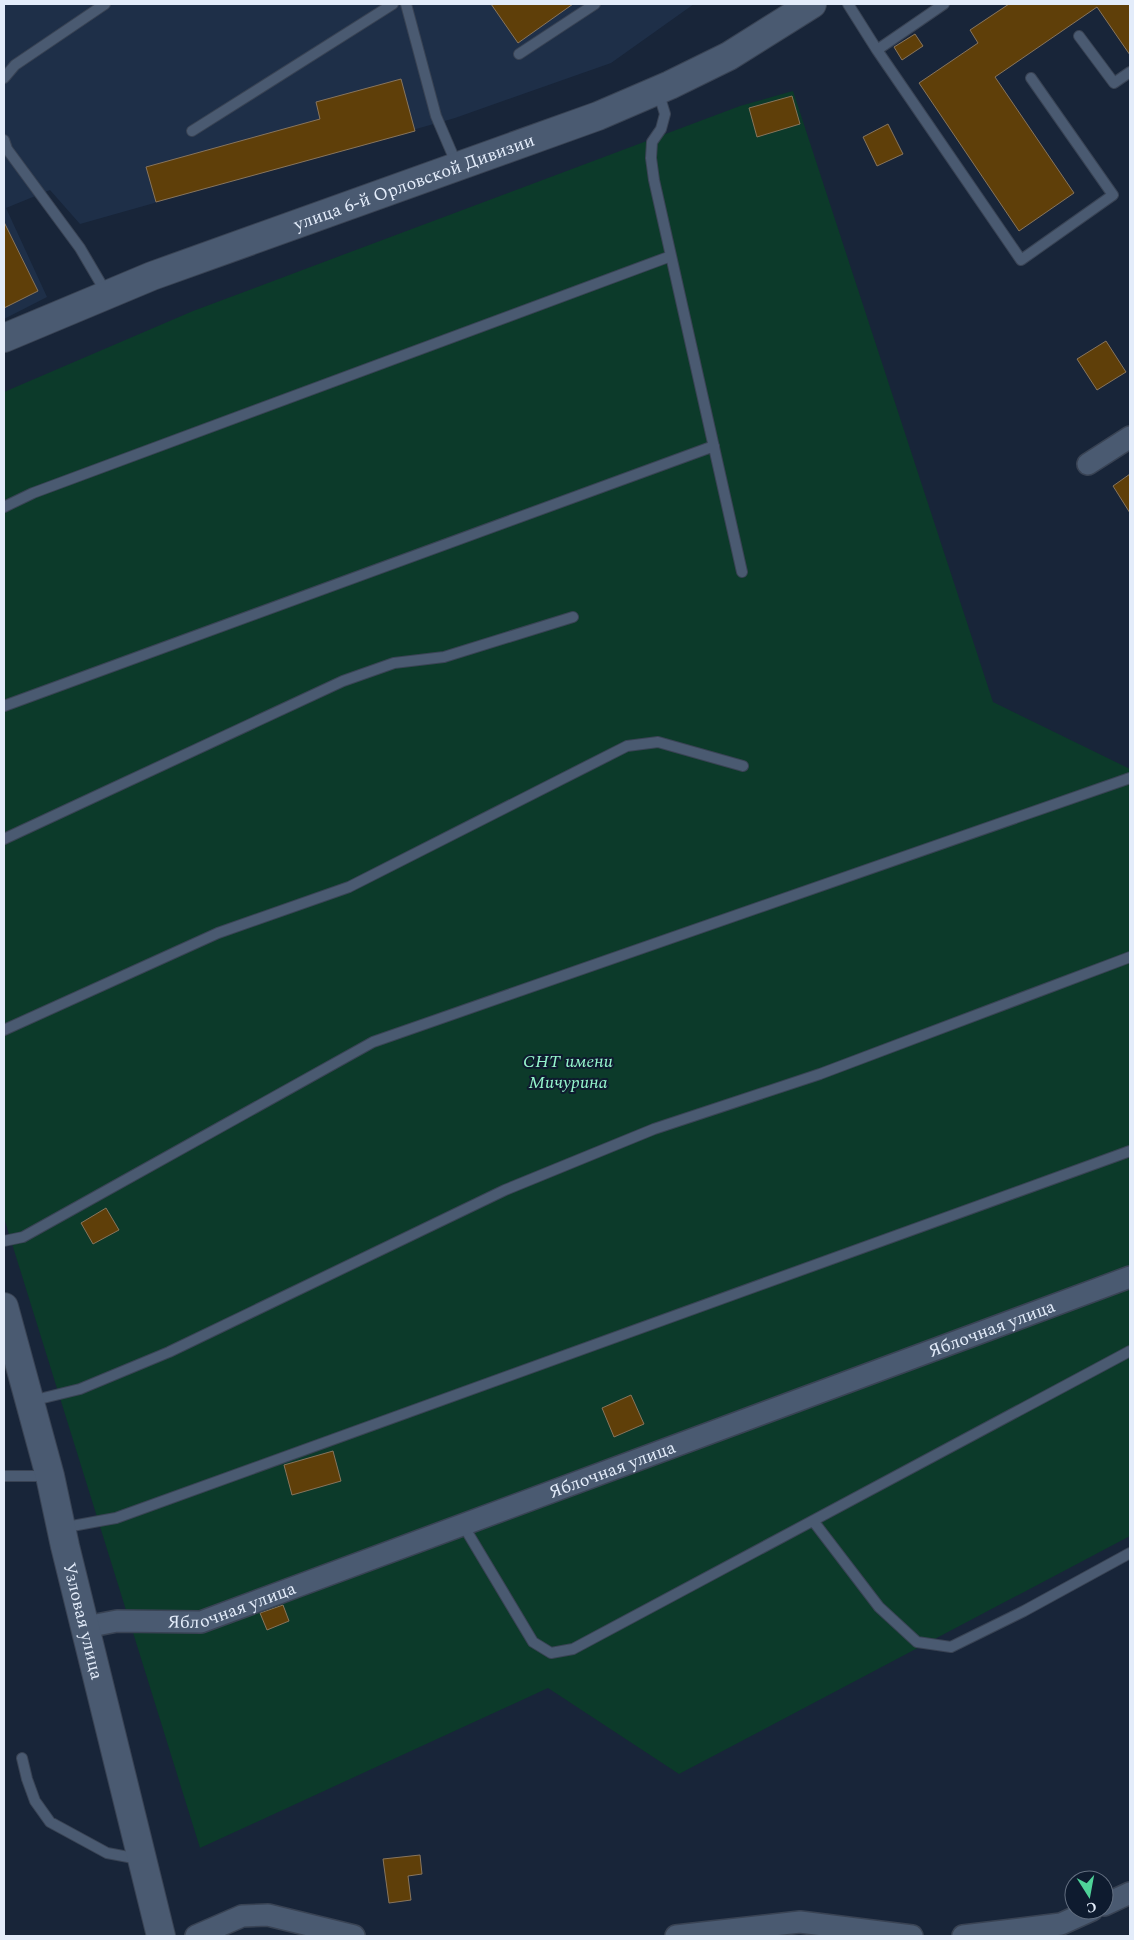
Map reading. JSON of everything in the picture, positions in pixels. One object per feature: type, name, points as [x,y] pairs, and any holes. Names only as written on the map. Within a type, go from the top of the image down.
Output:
[{"type":"street","name":"улица 6-й Орловской Дивизии","points":[[4,338],[152,276],[598,116],[729,56],[797,10]]},
{"type":"street","points":[[1088,464],[1130,437]]},
{"type":"street","name":"Яблочная улица","points":[[86,1627],[117,1621],[201,1622],[1130,1277]]},
{"type":"street","name":"Узловая улица","points":[[4,1307],[50,1476],[61,1528],[161,1936]]},
{"type":"street","points":[[1114,1900],[1130,1893]]},
{"type":"street","points":[[196,1936],[242,1916],[268,1915],[354,1936]]},
{"type":"street","points":[[963,1936],[1065,1930],[1078,1920]]},
{"type":"street","points":[[676,1936],[800,1922],[912,1936]]},
{"type":"lane","points":[[4,78],[15,65],[105,4]]},
{"type":"lane","points":[[192,131],[393,4]]},
{"type":"lane","points":[[406,4],[436,116],[457,166]]},
{"type":"lane","points":[[519,54],[595,4]]},
{"type":"lane","points":[[848,4],[877,50],[1021,260],[1113,196],[1031,78]]},
{"type":"lane","points":[[877,50],[944,4]]},
{"type":"lane","points":[[1079,36],[1114,83],[1130,72]]},
{"type":"lane","points":[[657,90],[665,114],[661,129],[652,142],[651,158],[654,180],[742,572]]},
{"type":"lane","points":[[5,147],[80,248],[107,294]]},
{"type":"lane","points":[[4,507],[42,489],[671,256]]},
{"type":"lane","points":[[4,706],[714,446]]},
{"type":"lane","points":[[4,839],[343,681],[394,664],[444,657],[573,617]]},
{"type":"lane","points":[[4,1030],[218,933],[349,887],[628,746],[658,742],[743,766]]},
{"type":"lane","points":[[4,1241],[23,1237],[373,1042],[1130,778]]},
{"type":"lane","points":[[30,1402],[80,1389],[169,1352],[505,1190],[654,1129],[820,1074],[1130,957]]},
{"type":"lane","points":[[61,1528],[116,1518],[1130,1151]]},
{"type":"lane","points":[[464,1525],[533,1642],[551,1653],[573,1649],[814,1522],[1130,1351]]},
{"type":"lane","points":[[4,1476],[50,1476]]},
{"type":"lane","points":[[814,1522],[879,1607],[917,1642],[951,1647],[1024,1612],[1130,1552]]},
{"type":"lane","points":[[22,1758],[35,1801],[50,1822],[108,1853],[143,1860]]},
{"type":"shaded area","points":[[4,4],[694,4],[611,63],[455,118],[80,224],[50,190],[6,208],[47,297],[4,319]]},
{"type":"green space","name":"СНТ имени Мичурина","points":[[793,91],[993,702],[1130,769],[1130,1536],[679,1774],[548,1688],[200,1848],[4,1218],[4,392],[193,311],[740,106]]},
{"type":"building","points":[[491,4],[573,4],[518,43]]},
{"type":"building","points":[[1009,4],[1130,4],[1130,55],[1097,7],[995,77],[1074,193],[1019,231],[919,83],[978,43],[970,30]]},
{"type":"building","points":[[915,34],[923,46],[902,60],[894,47]]},
{"type":"building","points":[[401,79],[415,131],[156,202],[146,167],[320,119],[316,102]]},
{"type":"building","points":[[792,96],[800,124],[757,137],[749,108]]},
{"type":"building","points":[[888,124],[903,154],[877,166],[863,137]]},
{"type":"building","points":[[4,222],[38,291],[4,308]]},
{"type":"building","points":[[1106,341],[1126,372],[1097,390],[1077,359]]},
{"type":"building","points":[[1130,474],[1130,513],[1113,486]]},
{"type":"building","points":[[106,1208],[119,1230],[93,1244],[81,1223]]},
{"type":"building","points":[[631,1395],[644,1424],[614,1437],[602,1408]]},
{"type":"building","points":[[333,1451],[341,1481],[292,1495],[284,1465]]},
{"type":"building","points":[[283,1605],[289,1621],[267,1630],[260,1613]]},
{"type":"building","points":[[420,1855],[422,1874],[408,1876],[411,1900],[389,1903],[383,1859]]}]
